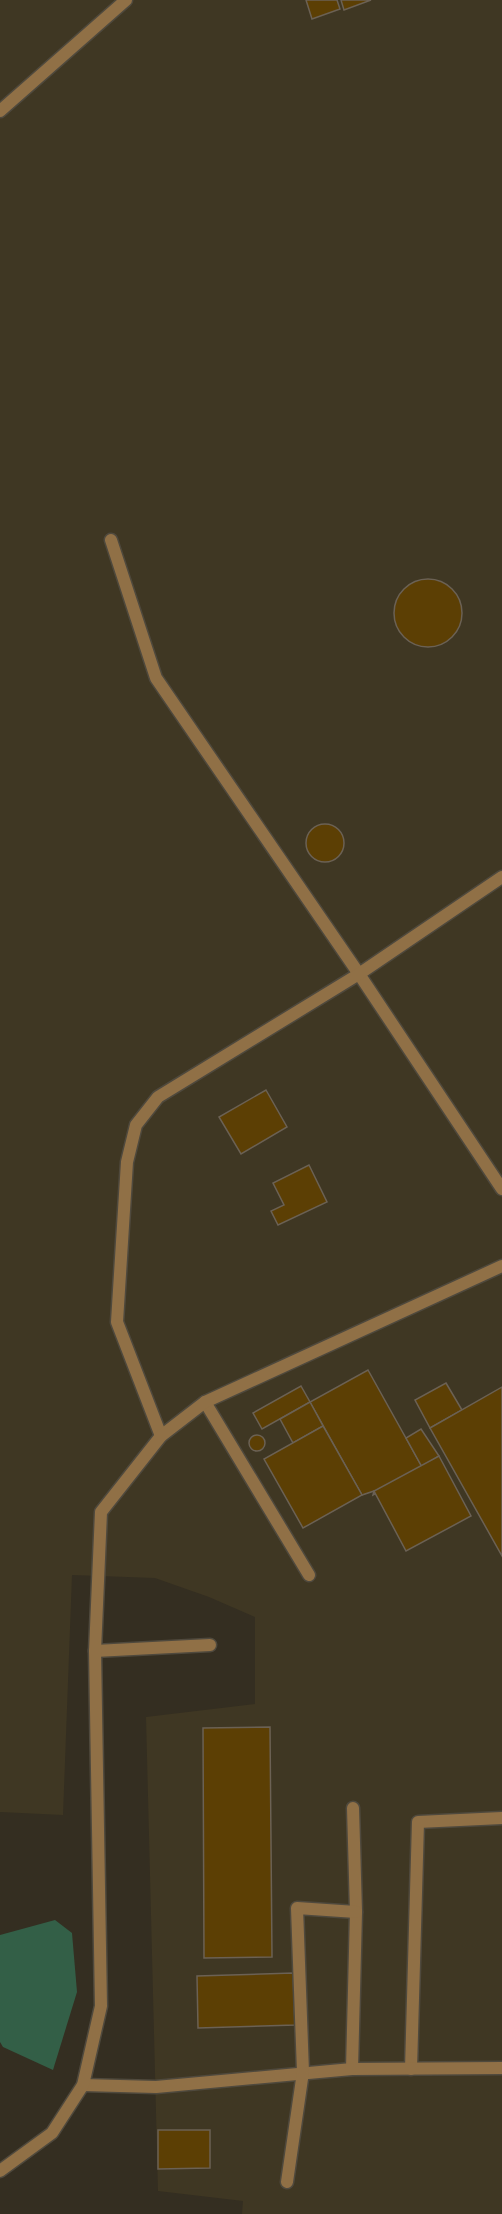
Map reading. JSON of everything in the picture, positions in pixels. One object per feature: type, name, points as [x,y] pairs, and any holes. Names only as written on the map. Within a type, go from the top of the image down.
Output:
[{"type":"lane","points":[[0,111],[111,4],[126,0]]},
{"type":"lane","points":[[111,540],[156,678],[359,974],[502,1189]]},
{"type":"lane","points":[[161,1436],[117,1322],[127,1162],[136,1125],[158,1097],[359,974],[502,878]]},
{"type":"lane","points":[[0,2171],[52,2133],[83,2085],[101,2006],[95,1651],[101,1512],[161,1436],[205,1402],[502,1266]]},
{"type":"lane","points":[[205,1402],[309,1575]]},
{"type":"lane","points":[[95,1651],[210,1645]]},
{"type":"lane","points":[[352,2069],[356,1912],[353,1808]]},
{"type":"lane","points":[[411,2069],[418,1822],[502,1818]]},
{"type":"lane","points":[[287,2182],[303,2072],[297,1908],[356,1912]]},
{"type":"lane","points":[[83,2085],[156,2087],[352,2069],[502,2068]]},
{"type":"shaded area","points":[[0,0],[502,0],[502,2214],[242,2214],[243,2201],[158,2191],[146,1717],[255,1704],[255,1617],[209,1597],[155,1578],[72,1575],[63,1815],[0,1812]]},
{"type":"green space","points":[[55,1920],[72,1933],[77,1992],[53,2070],[3,2047],[0,2042],[0,1935]]},
{"type":"building","points":[[306,0],[337,0],[340,9],[312,19]]},
{"type":"building","points":[[341,0],[371,0],[344,10]]},
{"type":"building","points":[[421,579],[435,579],[447,584],[457,594],[462,613],[457,632],[447,642],[435,647],[421,647],[409,642],[399,632],[394,620],[394,606],[399,594],[409,584]]},
{"type":"building","points":[[325,824],[339,829],[344,843],[339,857],[325,862],[311,857],[306,843],[311,829]]},
{"type":"building","points":[[266,1090],[287,1127],[241,1154],[219,1117]]},
{"type":"building","points":[[309,1165],[327,1202],[278,1225],[271,1211],[284,1205],[273,1183]]},
{"type":"building","points":[[368,1370],[422,1467],[373,1495],[374,1491],[362,1495],[310,1402]]},
{"type":"building","points":[[446,1383],[462,1410],[430,1428],[415,1400]]},
{"type":"building","points":[[301,1386],[310,1402],[262,1429],[253,1413]]},
{"type":"building","points":[[502,1387],[502,1556],[430,1428]]},
{"type":"building","points":[[310,1402],[323,1426],[293,1443],[280,1419]]},
{"type":"building","points":[[323,1426],[362,1495],[303,1528],[264,1459]]},
{"type":"building","points":[[421,1429],[439,1456],[422,1467],[406,1438]]},
{"type":"building","points":[[254,1435],[260,1435],[265,1443],[263,1449],[254,1451],[249,1446],[249,1440]]},
{"type":"building","points":[[439,1456],[471,1516],[406,1551],[374,1491]]},
{"type":"building","points":[[270,1727],[272,1957],[204,1958],[203,1728]]},
{"type":"building","points":[[293,1973],[295,2025],[198,2028],[197,1976]]},
{"type":"building","points":[[158,2130],[210,2130],[210,2168],[158,2169]]}]
